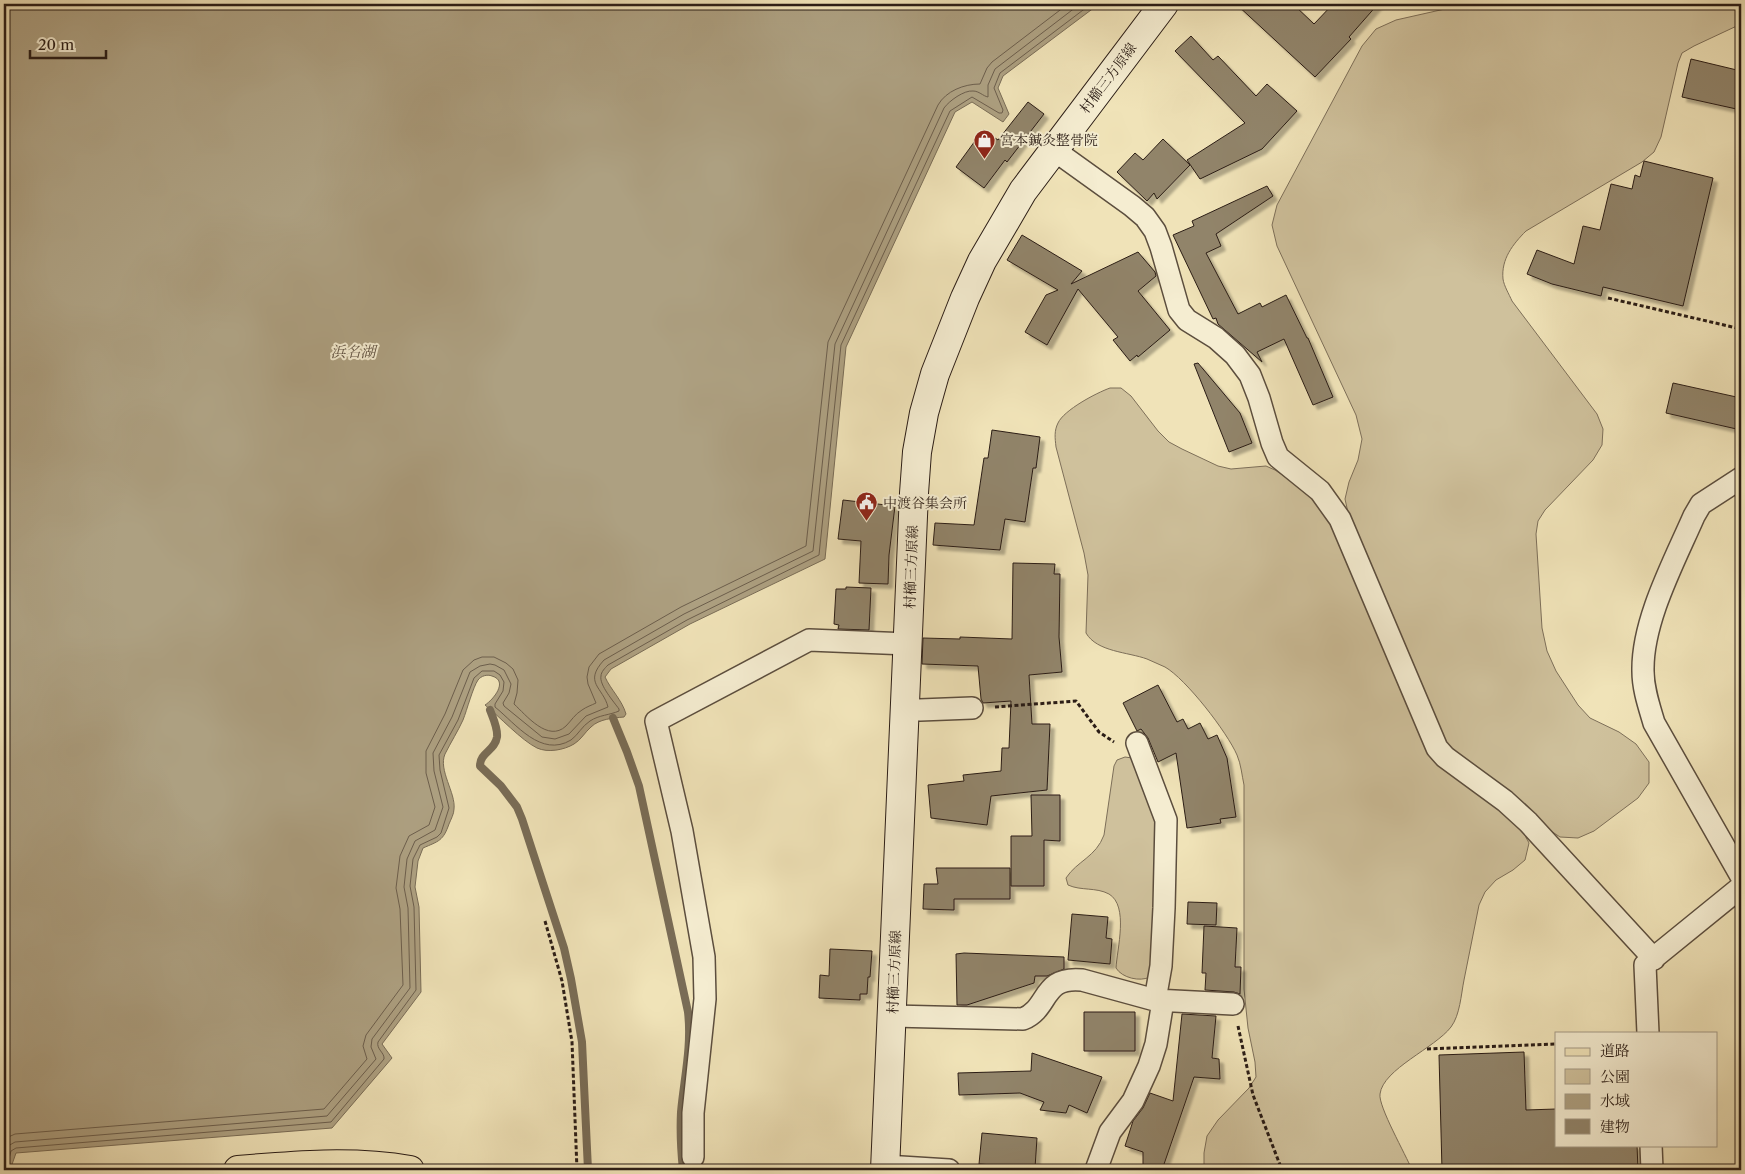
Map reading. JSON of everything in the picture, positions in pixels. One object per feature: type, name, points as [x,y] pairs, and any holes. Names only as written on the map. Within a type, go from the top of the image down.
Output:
[{"type":"main road","name":"村櫛三方原線","points":[[885,1168],[917,452],[924,412],[935,374],[965,298],[982,261],[1023,191],[1164,4]]},
{"type":"main road","points":[[238,1170],[322,1164],[362,1165],[410,1170]]},
{"type":"street","points":[[1054,150],[1132,206],[1144,217],[1154,231],[1161,247],[1180,310],[1187,320],[1216,338],[1235,354],[1250,375],[1278,457],[1320,491],[1340,519],[1437,748],[1450,761],[1505,801],[1528,822],[1654,958]]},
{"type":"street","points":[[1741,478],[1701,504],[1694,516],[1651,618],[1644,644],[1643,671],[1646,698],[1654,723],[1741,876]]},
{"type":"street","points":[[693,1157],[693,1113],[704,1020],[705,978],[702,943],[684,889],[682,832],[656,721],[809,640],[908,644]]},
{"type":"street","points":[[905,709],[972,708]]},
{"type":"street","points":[[1096,1170],[1108,1136],[1132,1101],[1149,1066],[1156,1044],[1164,918],[1166,820],[1137,743]]},
{"type":"street","points":[[1648,1032],[1646,965],[1741,887]]},
{"type":"street","points":[[892,1016],[1023,1019],[1033,1013],[1049,990],[1056,984],[1073,980],[1082,980],[1159,1001],[1233,1004]]},
{"type":"street","points":[[1651,1146],[1652,1170]]},
{"type":"street","points":[[885,1168],[949,1170]]},
{"type":"path","points":[[1608,298],[1741,329]]},
{"type":"path","points":[[972,708],[1076,701],[1099,732],[1123,748],[1137,743]]},
{"type":"path","points":[[545,921],[562,981],[572,1042],[577,1170]]},
{"type":"path","points":[[1233,1004],[1253,1095],[1282,1170]]},
{"type":"path","points":[[1427,1049],[1555,1044]]},
{"type":"green space","points":[[1467,4],[1741,4],[1741,24],[1682,53],[1661,137],[1654,152],[1642,162],[1526,231],[1512,247],[1504,265],[1505,287],[1512,301],[1597,414],[1603,429],[1602,445],[1593,460],[1545,510],[1538,521],[1536,534],[1542,628],[1547,651],[1556,671],[1578,705],[1590,718],[1619,732],[1636,744],[1649,762],[1649,783],[1638,798],[1594,831],[1578,838],[1560,837],[1545,827],[1452,750],[1446,742],[1349,517],[1345,499],[1349,482],[1358,460],[1362,439],[1356,415],[1277,246],[1272,225],[1277,205],[1362,46],[1376,29],[1396,20]]},
{"type":"green space","points":[[1110,388],[1121,388],[1131,396],[1169,442],[1218,466],[1231,469],[1266,466],[1302,488],[1314,498],[1331,523],[1423,741],[1521,828],[1529,843],[1525,860],[1496,880],[1485,892],[1479,905],[1460,1005],[1451,1027],[1434,1043],[1400,1067],[1383,1085],[1380,1094],[1383,1109],[1412,1170],[1204,1170],[1207,1136],[1218,1120],[1249,1088],[1256,1077],[1244,989],[1244,785],[1240,762],[1232,745],[1205,707],[1174,673],[1147,659],[1105,648],[1091,639],[1086,633],[1088,575],[1056,447],[1055,432],[1061,418],[1073,408]]},
{"type":"green space","points":[[1125,757],[1132,758],[1158,821],[1150,977],[1141,979],[1127,977],[1116,968],[1120,918],[1119,908],[1115,900],[1104,892],[1068,885],[1066,878],[1101,842],[1104,835],[1114,766],[1117,760]]},
{"type":"water","name":"浜名湖","points":[[4,4],[1099,4],[1003,76],[998,88],[1009,114],[1003,122],[972,102],[955,112],[846,347],[825,559],[690,624],[611,669],[605,677],[626,714],[624,717],[606,719],[594,724],[581,738],[566,748],[551,751],[541,750],[524,740],[485,705],[498,690],[499,682],[497,678],[486,675],[478,680],[463,720],[443,760],[445,774],[454,803],[453,815],[442,837],[437,842],[423,848],[418,861],[415,887],[419,907],[421,992],[382,1044],[392,1058],[332,1128],[16,1153],[10,1170],[4,1170]]},
{"type":"building","points":[[1236,4],[1293,4],[1314,24],[1333,4],[1378,4],[1349,37],[1351,39],[1315,77]]},
{"type":"building","points":[[1191,36],[1213,60],[1218,56],[1256,96],[1267,84],[1297,111],[1262,149],[1200,179],[1187,160],[1245,123],[1175,51]]},
{"type":"building","points":[[1691,59],[1741,71],[1741,110],[1682,97]]},
{"type":"building","points":[[1028,102],[1044,114],[984,188],[956,167],[983,130],[998,140]]},
{"type":"building","points":[[1163,139],[1190,165],[1157,199],[1154,193],[1147,201],[1117,172],[1135,153],[1143,160]]},
{"type":"building","points":[[1644,161],[1713,178],[1683,306],[1603,287],[1601,296],[1552,284],[1527,274],[1537,250],[1574,264],[1583,226],[1600,230],[1611,184],[1632,189],[1635,175],[1640,177]]},
{"type":"building","points":[[1267,186],[1273,196],[1216,234],[1221,246],[1206,253],[1238,314],[1260,303],[1262,307],[1286,295],[1308,338],[1333,397],[1313,405],[1284,339],[1257,352],[1262,362],[1218,324],[1216,318],[1213,319],[1173,235],[1194,226],[1192,221]]},
{"type":"building","points":[[1022,235],[1082,271],[1071,284],[1138,252],[1155,272],[1156,276],[1138,291],[1170,330],[1138,357],[1137,355],[1130,361],[1113,340],[1118,337],[1078,289],[1047,345],[1025,332],[1046,295],[1058,290],[1007,260]]},
{"type":"building","points":[[1198,363],[1240,413],[1252,443],[1229,452],[1194,364]]},
{"type":"building","points":[[1673,383],[1741,398],[1741,430],[1666,413]]},
{"type":"building","points":[[992,430],[1040,437],[1036,468],[1033,468],[1025,522],[1005,519],[1000,550],[933,545],[935,523],[974,525],[984,458],[988,458]]},
{"type":"building","name":"中渡谷集会所","points":[[843,500],[895,506],[889,555],[888,584],[859,583],[861,541],[838,539]]},
{"type":"building","points":[[1013,563],[1055,564],[1054,574],[1060,574],[1059,637],[1062,672],[1029,675],[1032,724],[1050,724],[1047,790],[991,796],[987,825],[931,818],[928,785],[964,781],[963,775],[1001,771],[1002,748],[1009,748],[1011,701],[983,703],[978,666],[922,664],[923,638],[1012,639]]},
{"type":"building","points":[[846,587],[871,588],[869,630],[838,629],[839,625],[834,624],[836,589],[846,589]]},
{"type":"building","points":[[1158,685],[1177,722],[1183,719],[1188,729],[1200,723],[1208,739],[1217,735],[1227,758],[1236,817],[1220,819],[1221,823],[1187,828],[1176,753],[1158,762],[1148,738],[1141,729],[1137,731],[1123,703]]},
{"type":"building","points":[[1031,795],[1060,795],[1060,841],[1044,840],[1044,886],[1011,886],[1011,836],[1032,836]]},
{"type":"building","points":[[936,868],[1010,868],[1010,899],[954,899],[954,910],[923,909],[924,884],[938,884]]},
{"type":"building","points":[[1188,902],[1217,903],[1216,925],[1187,924]]},
{"type":"building","points":[[1072,914],[1108,917],[1106,938],[1112,939],[1110,964],[1068,960]]},
{"type":"building","points":[[1204,926],[1237,928],[1235,967],[1241,967],[1240,994],[1205,990],[1206,973],[1202,973]]},
{"type":"building","points":[[830,949],[872,951],[867,994],[860,994],[860,1000],[819,998],[820,975],[829,976]]},
{"type":"building","points":[[956,954],[1064,957],[1064,969],[1047,976],[1035,976],[1034,983],[967,1005],[957,1005]]},
{"type":"building","points":[[1084,1012],[1135,1012],[1135,1051],[1084,1051]]},
{"type":"building","points":[[1182,1014],[1216,1016],[1212,1058],[1219,1059],[1220,1079],[1194,1077],[1162,1170],[1143,1170],[1143,1152],[1125,1146],[1133,1121],[1143,1108],[1150,1093],[1173,1101]]},
{"type":"building","points":[[1524,1052],[1526,1110],[1555,1109],[1555,1146],[1637,1146],[1638,1170],[1442,1170],[1439,1055]]},
{"type":"building","points":[[1032,1053],[1102,1077],[1087,1113],[1069,1105],[1066,1113],[1040,1110],[1044,1102],[1020,1093],[959,1095],[958,1073],[1031,1071]]},
{"type":"building","points":[[982,1133],[1037,1138],[1035,1168],[979,1164]]},
{"type":"waterway","points":[[490,710],[496,727],[497,737],[494,745],[482,758],[480,766],[501,786],[517,807],[564,948],[571,979],[582,1042],[588,1170]]},
{"type":"waterway","points":[[613,718],[639,786],[688,1012],[688,1050],[681,1119],[683,1170]]},
{"type":"place","name":"宮本鍼灸整骨院","points":[[984,159]]},
{"type":"place","name":"中渡谷集会所","points":[[867,522]]}]
